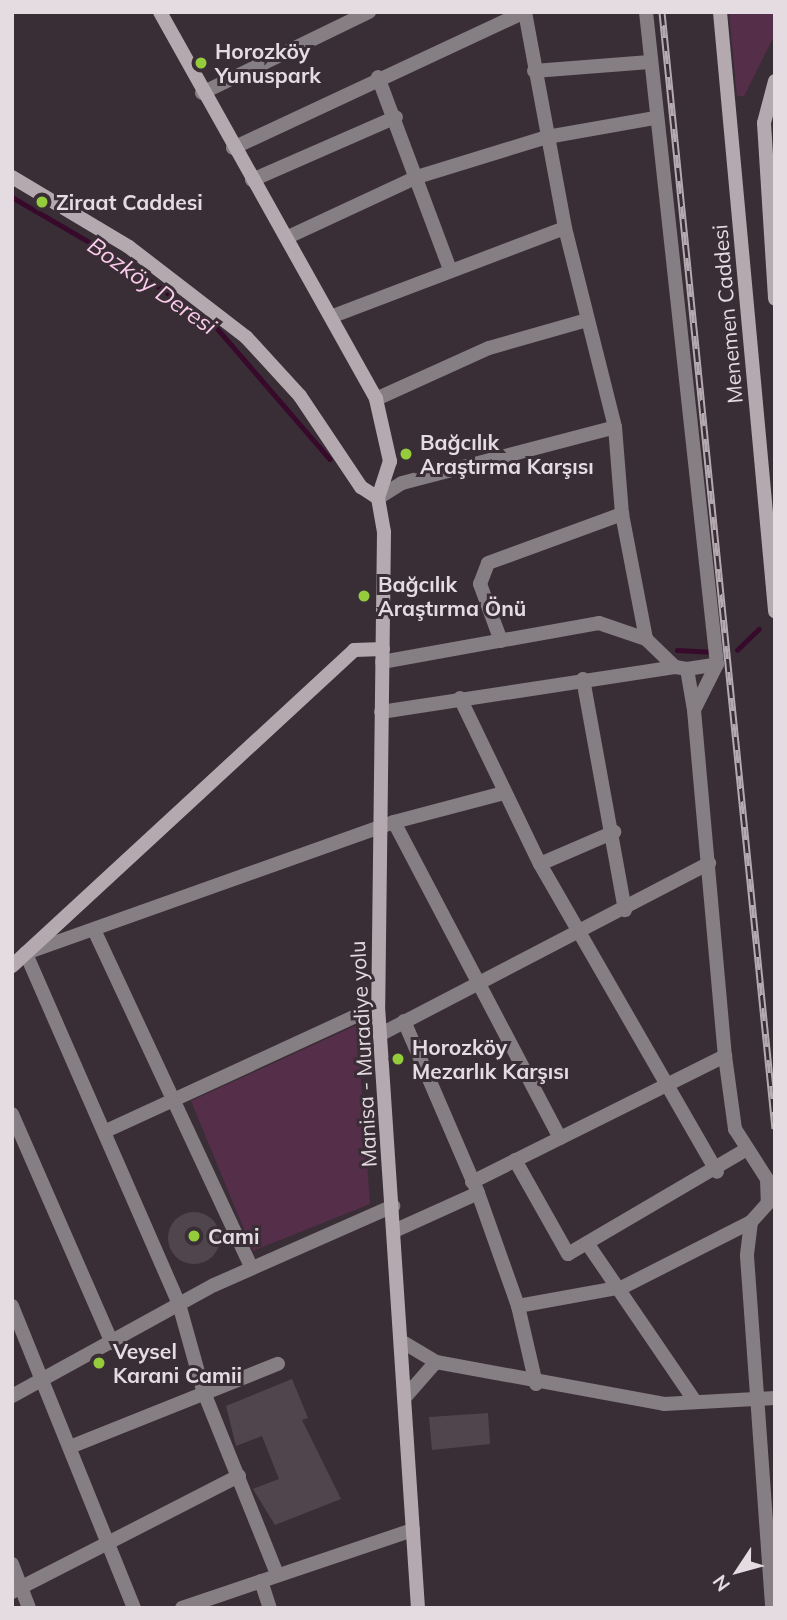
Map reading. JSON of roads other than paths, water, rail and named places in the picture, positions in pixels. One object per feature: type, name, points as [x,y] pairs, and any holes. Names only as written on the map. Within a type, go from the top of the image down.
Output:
[{"type":"main road","name":"Manisa - Muradiye yolu","points":[[160,12],[233,148],[333,316],[376,399],[390,461],[378,498],[382,655],[377,828],[378,1006],[418,1608]]},
{"type":"main road","name":"Menemen Caddesi","points":[[720,12],[775,611]]},
{"type":"main road","points":[[775,81],[764,123],[775,299]]},
{"type":"main road","points":[[12,177],[129,247],[246,337],[300,396],[361,487],[378,498]]},
{"type":"main road","points":[[12,966],[354,650],[382,655]]},
{"type":"street","points":[[202,93],[369,12]]},
{"type":"street","points":[[233,148],[379,77],[524,12],[565,228],[615,426],[622,514],[646,639]]},
{"type":"street","points":[[646,12],[717,664],[694,710]]},
{"type":"street","points":[[534,71],[650,62]]},
{"type":"street","points":[[379,77],[397,117],[449,267]]},
{"type":"street","points":[[252,180],[397,117]]},
{"type":"street","points":[[288,237],[417,177],[547,137],[656,118]]},
{"type":"street","points":[[333,316],[449,267],[565,228]]},
{"type":"street","points":[[376,399],[489,348],[587,320]]},
{"type":"street","points":[[378,498],[402,484],[615,426]]},
{"type":"street","points":[[501,641],[480,584],[488,563],[622,514]]},
{"type":"street","points":[[382,655],[501,641],[600,623],[646,639],[681,668],[694,710],[725,1056],[735,1129],[747,1149],[761,1161],[767,1180],[768,1203],[751,1222],[622,1287],[518,1307]]},
{"type":"street","points":[[381,712],[583,679],[717,664]]},
{"type":"street","points":[[583,679],[614,832],[625,910]]},
{"type":"street","points":[[460,698],[540,864],[717,1172]]},
{"type":"street","points":[[277,1574],[203,1390],[179,1304],[108,1130],[26,953],[95,932],[394,822],[504,793]]},
{"type":"street","points":[[394,822],[481,981],[560,1138]]},
{"type":"street","points":[[540,864],[614,832]]},
{"type":"street","points":[[381,1034],[481,981],[581,935],[709,863]]},
{"type":"street","points":[[95,932],[175,1096],[251,1267]]},
{"type":"street","points":[[108,1130],[175,1096],[378,1006]]},
{"type":"street","points":[[404,1021],[475,1188],[518,1307],[536,1384]]},
{"type":"street","points":[[394,1231],[475,1188],[514,1160],[725,1056]]},
{"type":"street","points":[[12,1114],[112,1343]]},
{"type":"street","points":[[514,1160],[568,1254],[717,1172],[747,1149]]},
{"type":"street","points":[[12,1396],[251,1267],[393,1206]]},
{"type":"street","points":[[751,1222],[747,1256],[770,1397],[772,1608]]},
{"type":"street","points":[[587,1243],[622,1287],[694,1400]]},
{"type":"street","points":[[12,1306],[134,1608]]},
{"type":"street","points":[[401,1340],[436,1362],[536,1384],[664,1404],[770,1397]]},
{"type":"street","points":[[406,1396],[436,1362]]},
{"type":"street","points":[[70,1447],[203,1390],[278,1364]]},
{"type":"street","points":[[17,1590],[106,1541],[239,1476]]},
{"type":"street","points":[[182,1608],[232,1601],[261,1581],[277,1574],[413,1530]]},
{"type":"street","points":[[12,1564],[17,1590],[29,1608]]},
{"type":"street","points":[[261,1581],[270,1608]]},
{"type":"waterway","name":"Bozköy Deresi","points":[[12,197],[122,261],[216,327],[330,459]]},
{"type":"waterway","name":"Bozköy Deresi","points":[[737,650],[759,629]]},
{"type":"waterway","name":"Bozköy Deresi","points":[[677,650],[710,652]]},
{"type":"railway","points":[[662,12],[775,1128]]},
{"type":"place","name":"Horozköy Yunuspark","points":[[201,63]]},
{"type":"place","name":"Ziraat Caddesi","points":[[42,202]]},
{"type":"place","name":"Bağcılık Araştırma Karşısı","points":[[406,454]]},
{"type":"place","name":"Bağcılık Araştırma Önü","points":[[364,596]]},
{"type":"place","name":"Horozköy Mezarlık Karşısı","points":[[398,1059]]},
{"type":"place","name":"Cami","points":[[194,1236]]},
{"type":"place","name":"Veysel Karani Camii","points":[[99,1363]]}]
